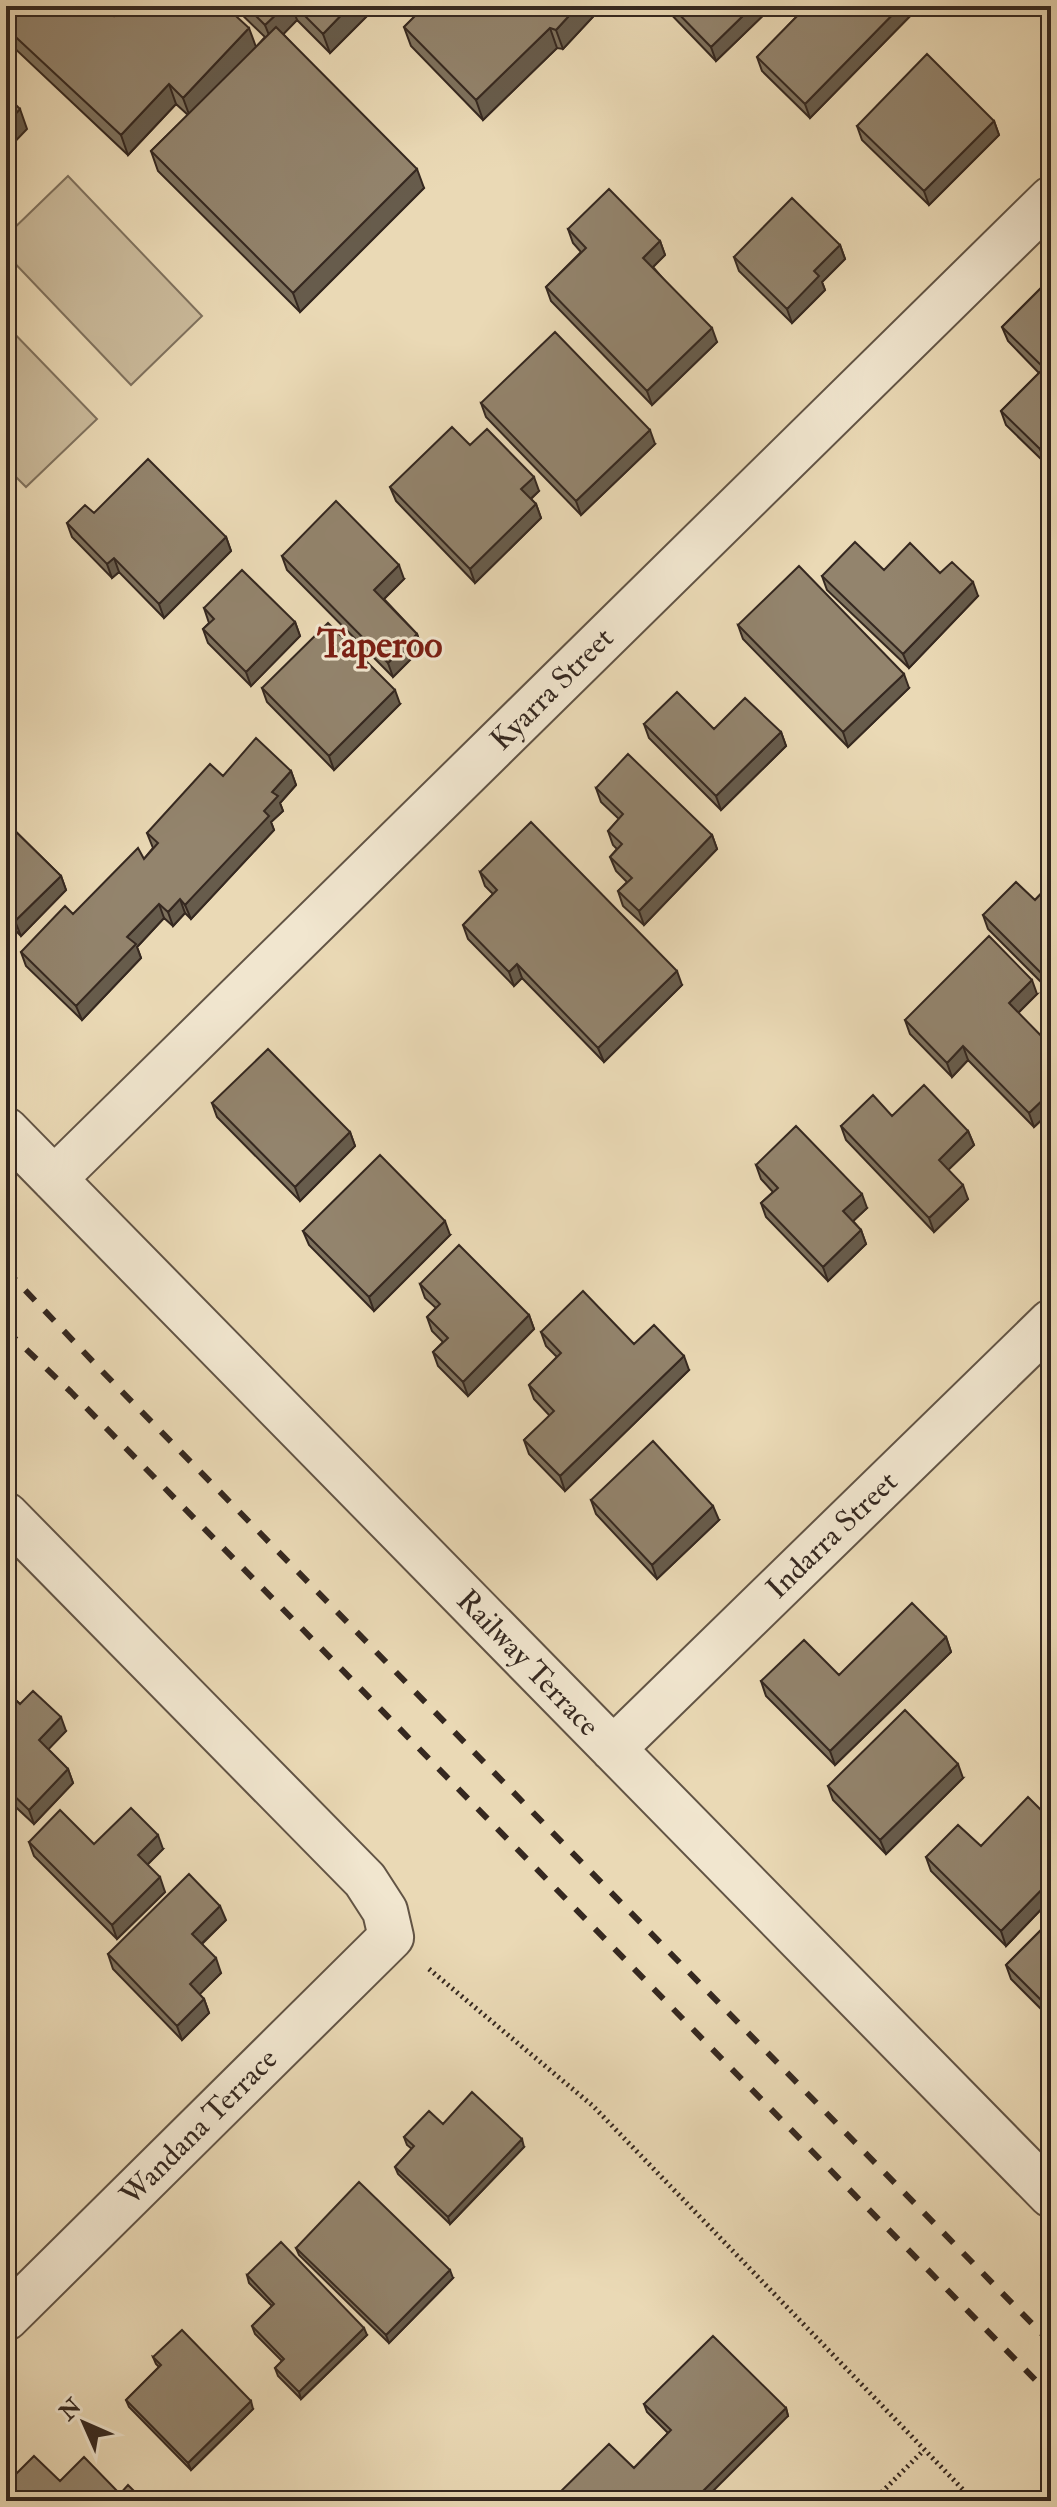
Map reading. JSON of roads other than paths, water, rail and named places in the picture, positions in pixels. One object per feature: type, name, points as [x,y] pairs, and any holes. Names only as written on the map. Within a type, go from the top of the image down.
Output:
[{"type":"street","name":"Kyarra Street","points":[[54,1179],[1051,199]]},
{"type":"street","name":"Railway Terrace","points":[[6,1130],[1051,2195]]},
{"type":"street","name":"Indarra Street","points":[[613,1749],[1051,1322]]},
{"type":"street","name":"Wandana Terrace","points":[[6,1515],[365,1880],[385,1911],[391,1937],[6,2318]]},
{"type":"railway","points":[[6,1270],[1051,2343]]},
{"type":"railway","points":[[6,1330],[71,1392],[1051,2396]]},
{"type":"district","name":"Taperoo","points":[[380,645]]}]
